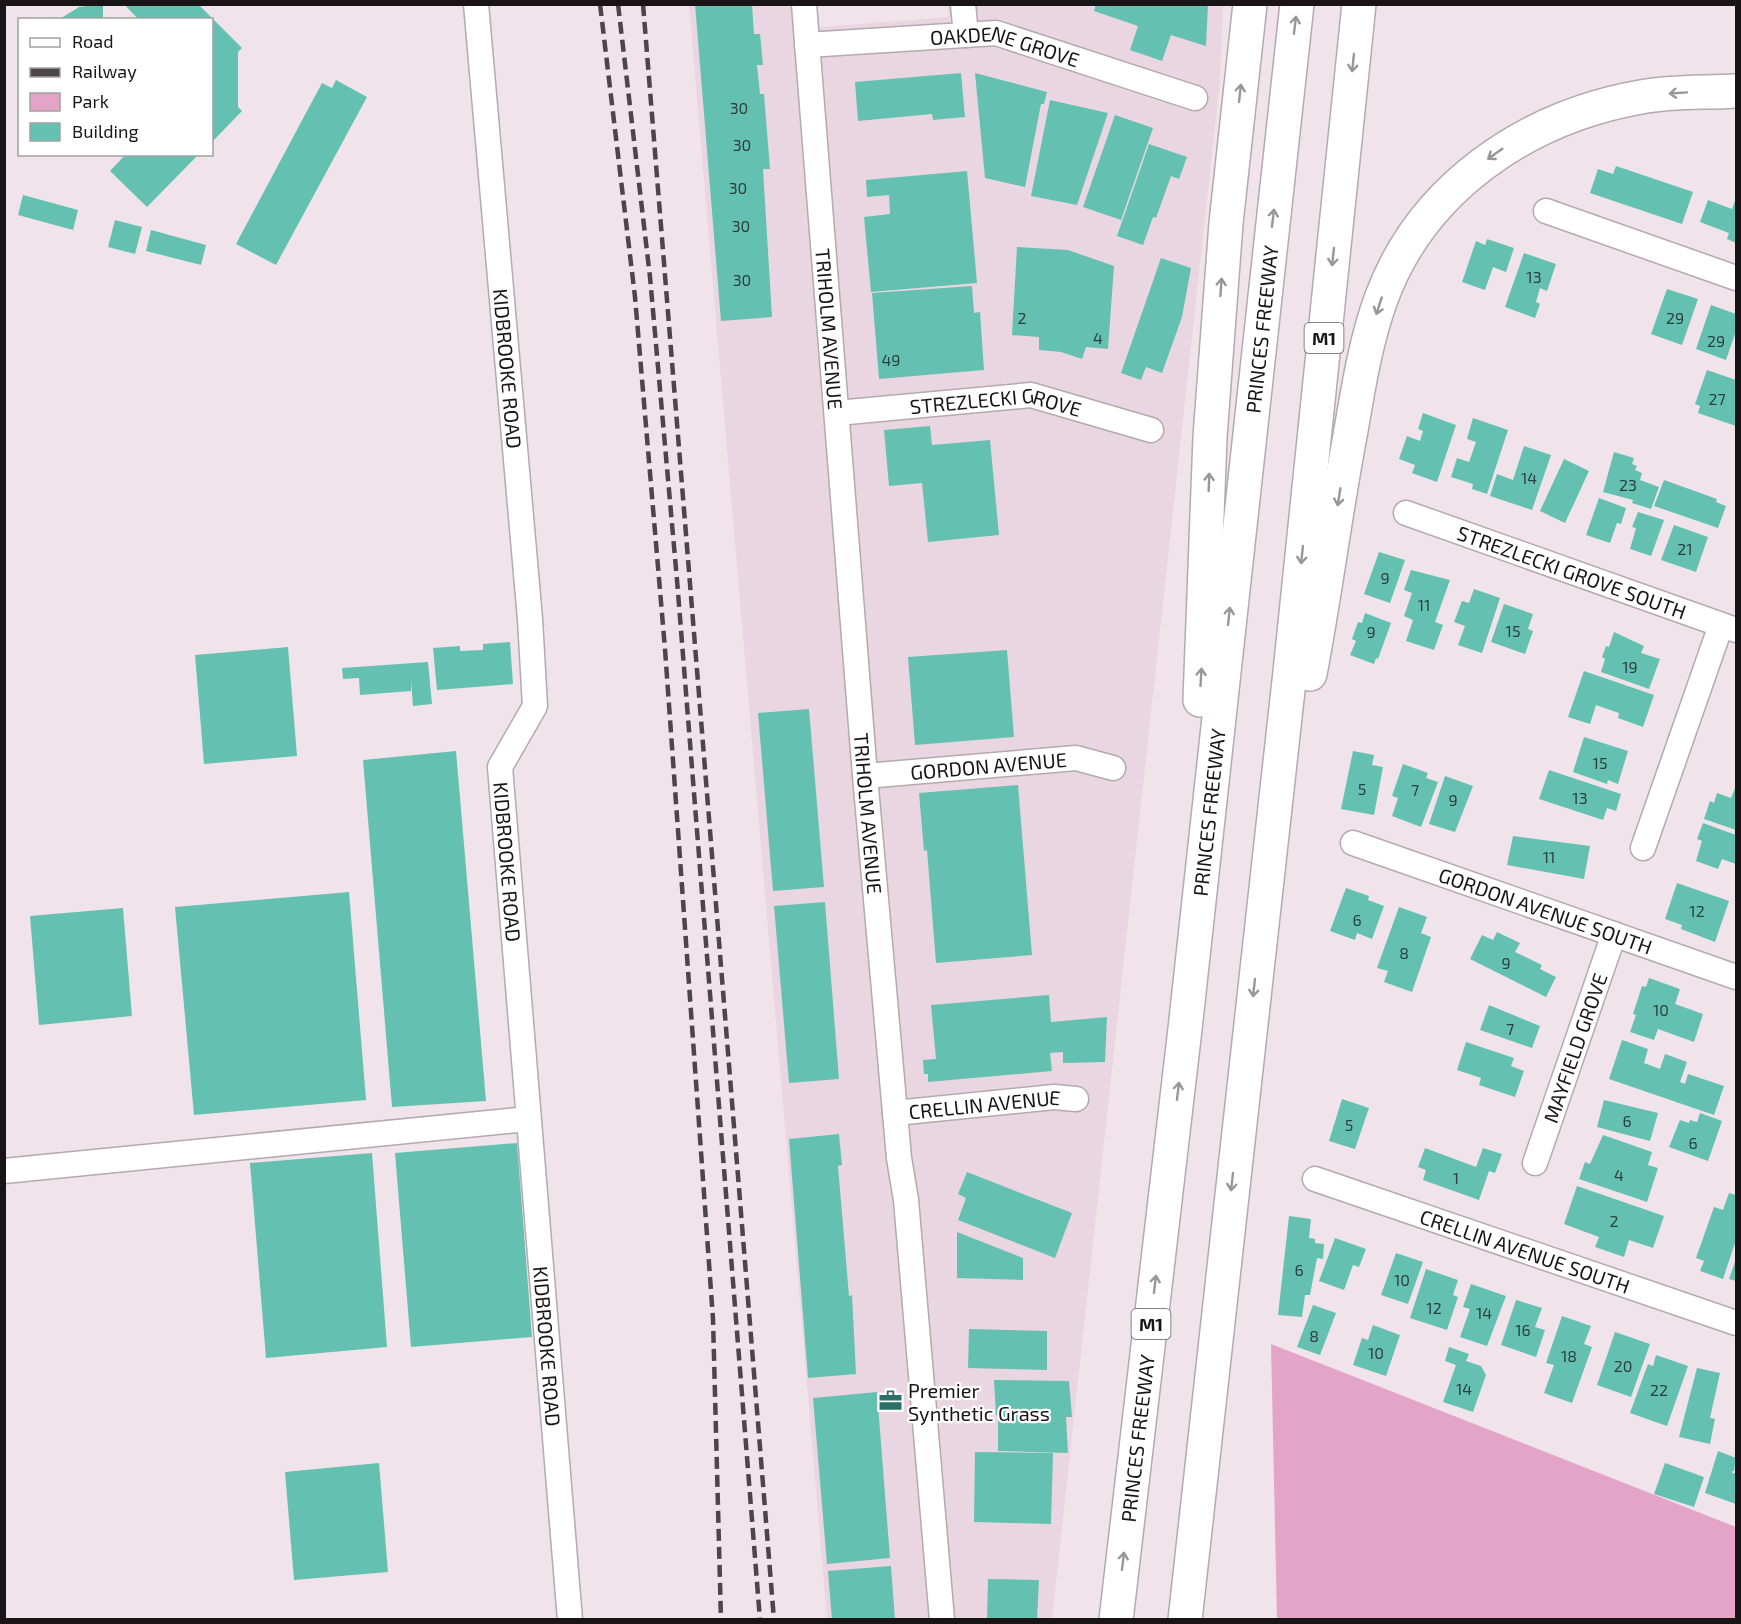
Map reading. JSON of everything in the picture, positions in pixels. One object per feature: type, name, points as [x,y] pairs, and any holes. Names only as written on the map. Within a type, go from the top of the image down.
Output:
[{"type":"highway","points":[[1185,1029],[1210,437],[1226,222],[1250,4]]},
{"type":"highway","name":"PRINCES FREEWAY","points":[[1116,1620],[1185,1029],[1297,4]]},
{"type":"highway","name":"M1","points":[[1185,1620],[1359,4]]},
{"type":"highway","points":[[1260,930],[1312,663],[1365,357],[1381,298],[1404,251],[1427,218],[1452,189],[1479,165],[1536,129],[1602,105],[1642,97],[1737,91]]},
{"type":"highway","points":[[1208,1620],[1214,1344]]},
{"type":"street","name":"KIDBROOKE ROAD","points":[[476,4],[530,619],[535,706],[500,767],[570,1620]]},
{"type":"street","name":"TRIHOLM AVENUE","points":[[804,4],[865,776],[895,1113],[906,1200],[942,1620]]},
{"type":"street","points":[[963,4],[966,35]]},
{"type":"street","name":"OAKDENE GROVE","points":[[807,45],[996,33],[1195,98]]},
{"type":"street","points":[[1546,211],[1737,278]]},
{"type":"street","name":"STREZLECKI GROVE","points":[[837,413],[1030,395],[1151,430]]},
{"type":"street","name":"STREZLECKI GROVE SOUTH","points":[[1406,513],[1729,627]]},
{"type":"street","points":[[1642,848],[1729,627]]},
{"type":"street","name":"GORDON AVENUE","points":[[865,776],[1076,758],[1113,768]]},
{"type":"street","name":"GORDON AVENUE SOUTH","points":[[1353,843],[1737,977]]},
{"type":"street","name":"MAYFIELD GROVE","points":[[1535,1163],[1614,934]]},
{"type":"street","name":"CRELLIN AVENUE","points":[[895,1113],[1054,1097],[1076,1100]]},
{"type":"street","points":[[4,1171],[528,1119]]},
{"type":"street","name":"CRELLIN AVENUE SOUTH","points":[[1315,1179],[1737,1323]]},
{"type":"shaded area","points":[[689,5],[817,5],[820,27],[948,17],[948,5],[1223,5],[1220,81],[1052,1619],[827,1619]]},
{"type":"green space","points":[[1271,1344],[1736,1527],[1736,1619],[1277,1619]]},
{"type":"building","points":[[103,4],[103,18],[61,18],[79,7]]},
{"type":"building","points":[[124,4],[198,4],[212,18],[137,18]]},
{"type":"building","points":[[695,4],[752,4],[754,34],[760,34],[763,65],[757,65],[760,94],[764,94],[770,169],[763,169],[772,317],[721,321]]},
{"type":"building","points":[[1096,4],[1208,4],[1206,46],[1171,35],[1162,61],[1130,50],[1138,26],[1094,11]]},
{"type":"building","points":[[213,19],[242,48],[238,52],[238,107],[242,111],[213,141]]},
{"type":"building","points":[[961,73],[965,117],[933,120],[932,114],[858,121],[855,82]]},
{"type":"building","points":[[975,73],[1047,92],[1044,104],[1041,104],[1025,187],[985,178]]},
{"type":"building","points":[[336,80],[367,97],[276,265],[236,244],[322,83],[332,88]]},
{"type":"building","points":[[1050,100],[1108,113],[1077,205],[1031,196]]},
{"type":"building","points":[[1115,115],[1153,128],[1121,220],[1083,207]]},
{"type":"building","points":[[1149,144],[1187,157],[1179,179],[1171,176],[1156,218],[1153,217],[1143,245],[1117,236]]},
{"type":"building","points":[[124,156],[197,156],[147,207],[110,171]]},
{"type":"building","points":[[1616,166],[1693,192],[1682,224],[1590,193],[1598,169],[1613,174]]},
{"type":"building","points":[[967,171],[977,283],[871,292],[864,217],[890,214],[889,195],[867,197],[866,180]]},
{"type":"building","points":[[23,195],[78,210],[73,230],[18,215]]},
{"type":"building","points":[[1736,198],[1736,243],[1727,239],[1729,233],[1700,222],[1708,200],[1732,209]]},
{"type":"building","points":[[115,220],[142,227],[135,254],[108,247]]},
{"type":"building","points":[[151,230],[206,245],[201,265],[146,251]]},
{"type":"building","points":[[1487,239],[1514,248],[1506,272],[1493,267],[1485,290],[1462,282],[1476,241],[1485,245]]},
{"type":"building","points":[[1017,247],[1068,250],[1114,266],[1108,349],[1086,347],[1082,359],[1061,352],[1039,350],[1039,337],[1012,335]]},
{"type":"building","points":[[1524,253],[1556,264],[1547,291],[1540,288],[1536,302],[1540,304],[1535,318],[1505,307]]},
{"type":"building","points":[[1161,258],[1191,268],[1182,317],[1162,373],[1146,367],[1141,380],[1121,373]]},
{"type":"building","points":[[972,286],[974,313],[980,312],[984,370],[879,379],[872,293]]},
{"type":"building","points":[[1667,289],[1698,299],[1682,345],[1651,334]]},
{"type":"building","points":[[1711,305],[1736,314],[1736,331],[1726,360],[1696,349]]},
{"type":"building","points":[[1707,370],[1736,380],[1736,426],[1698,413],[1700,406],[1695,404]]},
{"type":"building","points":[[1423,413],[1456,425],[1437,482],[1412,473],[1415,465],[1399,459],[1407,436],[1420,441],[1423,431],[1418,429]]},
{"type":"building","points":[[1473,418],[1508,430],[1487,494],[1472,489],[1473,484],[1451,477],[1457,458],[1469,462],[1476,442],[1467,439]]},
{"type":"building","points":[[930,426],[932,445],[990,440],[999,535],[928,542],[922,483],[889,486],[884,430]]},
{"type":"building","points":[[1524,446],[1551,455],[1532,510],[1490,496],[1497,474],[1513,480]]},
{"type":"building","points":[[1614,452],[1634,458],[1632,464],[1637,466],[1635,470],[1642,473],[1640,480],[1659,487],[1651,509],[1632,503],[1633,500],[1603,492]]},
{"type":"building","points":[[1564,459],[1589,471],[1565,523],[1540,511]]},
{"type":"building","points":[[1664,480],[1717,499],[1716,502],[1726,506],[1718,528],[1654,506]]},
{"type":"building","points":[[1599,498],[1626,508],[1621,524],[1617,523],[1610,543],[1586,535]]},
{"type":"building","points":[[1638,512],[1664,520],[1651,556],[1630,549],[1636,528],[1632,527]]},
{"type":"building","points":[[1674,525],[1708,537],[1696,572],[1661,560]]},
{"type":"building","points":[[1379,552],[1405,560],[1390,603],[1364,594]]},
{"type":"building","points":[[1411,570],[1450,580],[1435,622],[1443,625],[1434,650],[1406,641],[1413,620],[1404,616],[1412,593],[1404,590]]},
{"type":"building","points":[[1474,589],[1500,598],[1482,653],[1458,645],[1465,626],[1454,622],[1462,601],[1469,603]]},
{"type":"building","points":[[1504,604],[1533,614],[1528,629],[1533,631],[1525,654],[1491,642]]},
{"type":"building","points":[[1365,613],[1391,623],[1374,664],[1350,655],[1356,641],[1352,639],[1358,622],[1362,623]]},
{"type":"building","points":[[1614,632],[1644,646],[1641,653],[1660,659],[1649,689],[1601,672],[1605,659],[1602,657],[1606,646],[1609,647]]},
{"type":"building","points":[[510,642],[513,684],[437,690],[433,648],[460,646],[460,651],[483,650],[483,644]]},
{"type":"building","points":[[288,647],[297,756],[204,764],[195,655]]},
{"type":"building","points":[[1007,650],[1014,737],[915,745],[908,657]]},
{"type":"building","points":[[428,662],[432,704],[413,706],[411,680],[411,691],[360,695],[359,678],[343,679],[342,668]]},
{"type":"building","points":[[1584,671],[1654,695],[1643,727],[1618,718],[1619,713],[1596,705],[1590,724],[1568,717]]},
{"type":"building","points":[[809,709],[824,887],[773,891],[758,713]]},
{"type":"building","points":[[1584,737],[1628,751],[1618,784],[1608,780],[1607,784],[1573,772]]},
{"type":"building","points":[[456,751],[486,1101],[392,1107],[363,760]]},
{"type":"building","points":[[1353,751],[1374,755],[1372,765],[1383,767],[1374,815],[1341,809]]},
{"type":"building","points":[[1403,764],[1428,773],[1426,778],[1438,782],[1421,827],[1392,816],[1398,798],[1392,796]]},
{"type":"building","points":[[1549,770],[1621,794],[1616,811],[1607,808],[1603,820],[1539,799]]},
{"type":"building","points":[[1445,776],[1473,786],[1455,832],[1429,824]]},
{"type":"building","points":[[1018,785],[1032,955],[936,963],[927,850],[924,851],[919,793]]},
{"type":"building","points":[[1735,788],[1736,830],[1704,819],[1710,801],[1714,803],[1717,793],[1731,798]]},
{"type":"building","points":[[1703,823],[1736,835],[1736,864],[1722,859],[1718,869],[1696,861],[1702,841],[1697,839]]},
{"type":"building","points":[[1513,836],[1590,846],[1584,879],[1507,865]]},
{"type":"building","points":[[1677,883],[1729,901],[1715,942],[1681,929],[1682,925],[1665,919]]},
{"type":"building","points":[[1346,888],[1369,896],[1368,900],[1384,906],[1372,939],[1357,933],[1355,940],[1330,931]]},
{"type":"building","points":[[349,892],[366,1100],[194,1115],[175,907]]},
{"type":"building","points":[[825,902],[839,1079],[789,1083],[774,906]]},
{"type":"building","points":[[1399,907],[1427,917],[1421,933],[1431,937],[1412,992],[1384,982],[1388,971],[1377,968]]},
{"type":"building","points":[[123,908],[132,1016],[39,1025],[30,916]]},
{"type":"building","points":[[1497,932],[1520,943],[1515,952],[1542,965],[1540,969],[1556,977],[1546,997],[1470,959],[1482,935],[1493,940]]},
{"type":"building","points":[[1649,978],[1680,989],[1675,1004],[1703,1014],[1694,1042],[1658,1029],[1654,1040],[1630,1032],[1642,986],[1646,987]]},
{"type":"building","points":[[1049,995],[1051,1022],[1107,1017],[1105,1062],[1063,1063],[1063,1052],[1050,1053],[1052,1071],[928,1082],[928,1074],[924,1074],[923,1060],[936,1059],[931,1005]]},
{"type":"building","points":[[1489,1005],[1540,1026],[1532,1048],[1480,1030]]},
{"type":"building","points":[[1622,1040],[1648,1049],[1644,1063],[1660,1069],[1665,1054],[1687,1062],[1680,1082],[1685,1084],[1688,1074],[1724,1086],[1714,1115],[1609,1079]]},
{"type":"building","points":[[1466,1042],[1514,1058],[1511,1066],[1524,1071],[1515,1097],[1479,1085],[1481,1078],[1457,1070]]},
{"type":"building","points":[[1342,1099],[1369,1108],[1355,1149],[1329,1141]]},
{"type":"building","points":[[1604,1100],[1658,1113],[1650,1141],[1597,1127]]},
{"type":"building","points":[[1700,1113],[1722,1121],[1708,1161],[1669,1147],[1680,1120],[1689,1123],[1690,1120],[1697,1122]]},
{"type":"building","points":[[839,1134],[842,1165],[838,1166],[849,1296],[852,1295],[856,1374],[808,1378],[789,1139]]},
{"type":"building","points":[[1603,1135],[1652,1152],[1648,1165],[1658,1168],[1647,1202],[1579,1179],[1585,1162],[1590,1164]]},
{"type":"building","points":[[517,1143],[532,1337],[411,1347],[395,1153]]},
{"type":"building","points":[[1425,1148],[1476,1167],[1483,1148],[1502,1154],[1495,1173],[1489,1171],[1479,1200],[1423,1180],[1426,1170],[1418,1167]]},
{"type":"building","points":[[372,1153],[387,1347],[266,1358],[250,1163]]},
{"type":"building","points":[[967,1172],[1072,1213],[1055,1258],[958,1220],[966,1198],[958,1194]]},
{"type":"building","points":[[1577,1186],[1664,1216],[1653,1248],[1629,1240],[1624,1257],[1595,1247],[1599,1237],[1564,1224]]},
{"type":"building","points":[[1729,1193],[1736,1195],[1736,1240],[1723,1279],[1700,1271],[1704,1261],[1696,1258],[1714,1207],[1723,1210]]},
{"type":"building","points":[[1289,1216],[1311,1219],[1309,1238],[1315,1239],[1315,1243],[1324,1244],[1323,1259],[1317,1258],[1310,1295],[1305,1295],[1302,1317],[1278,1315]]},
{"type":"building","points":[[957,1232],[1023,1258],[1023,1280],[957,1278]]},
{"type":"building","points":[[1335,1238],[1366,1249],[1359,1267],[1353,1265],[1344,1290],[1319,1281]]},
{"type":"building","points":[[1396,1253],[1423,1262],[1408,1304],[1381,1295]]},
{"type":"building","points":[[1736,1259],[1736,1281],[1729,1279]]},
{"type":"building","points":[[1426,1269],[1458,1280],[1453,1295],[1458,1297],[1447,1330],[1410,1318]]},
{"type":"building","points":[[1471,1284],[1506,1296],[1487,1346],[1460,1337],[1470,1309],[1463,1307]]},
{"type":"building","points":[[1516,1300],[1542,1308],[1535,1327],[1545,1330],[1536,1357],[1501,1345]]},
{"type":"building","points":[[1313,1305],[1336,1313],[1320,1355],[1297,1347]]},
{"type":"building","points":[[1562,1316],[1591,1326],[1584,1344],[1592,1347],[1572,1403],[1544,1393],[1554,1365],[1546,1363]]},
{"type":"building","points":[[1373,1325],[1400,1335],[1386,1376],[1353,1365],[1362,1338],[1368,1340]]},
{"type":"building","points":[[969,1329],[1047,1331],[1047,1370],[968,1368]]},
{"type":"building","points":[[1615,1332],[1650,1344],[1631,1397],[1597,1385]]},
{"type":"building","points":[[1449,1347],[1469,1354],[1466,1361],[1481,1366],[1486,1375],[1473,1412],[1443,1402],[1456,1365],[1445,1361]]},
{"type":"building","points":[[1656,1355],[1688,1366],[1667,1426],[1630,1413],[1648,1364],[1653,1366]]},
{"type":"building","points":[[1697,1368],[1720,1373],[1710,1418],[1715,1419],[1710,1444],[1679,1437]]},
{"type":"building","points":[[994,1380],[1069,1381],[1072,1417],[1066,1417],[1068,1453],[998,1451],[998,1416],[996,1415]]},
{"type":"building","points":[[877,1392],[890,1558],[827,1564],[813,1398]]},
{"type":"building","points":[[1718,1451],[1736,1458],[1734,1471],[1731,1472],[1736,1474],[1736,1504],[1705,1493]]},
{"type":"building","points":[[975,1452],[1053,1453],[1051,1524],[974,1522]]},
{"type":"building","points":[[379,1463],[388,1572],[294,1580],[285,1472]]},
{"type":"building","points":[[1665,1463],[1704,1477],[1694,1507],[1654,1494]]},
{"type":"building","points":[[891,1566],[895,1620],[832,1620],[828,1571]]},
{"type":"building","points":[[988,1579],[1039,1580],[1037,1620],[987,1620]]},
{"type":"railway","points":[[600,4],[635,297],[665,649],[713,1319],[721,1620]]},
{"type":"railway","points":[[618,4],[650,277],[677,580],[760,1620]]},
{"type":"railway","points":[[643,4],[774,1620]]},
{"type":"place","name":"Premier Synthetic Grass","points":[[890,1401]]}]
